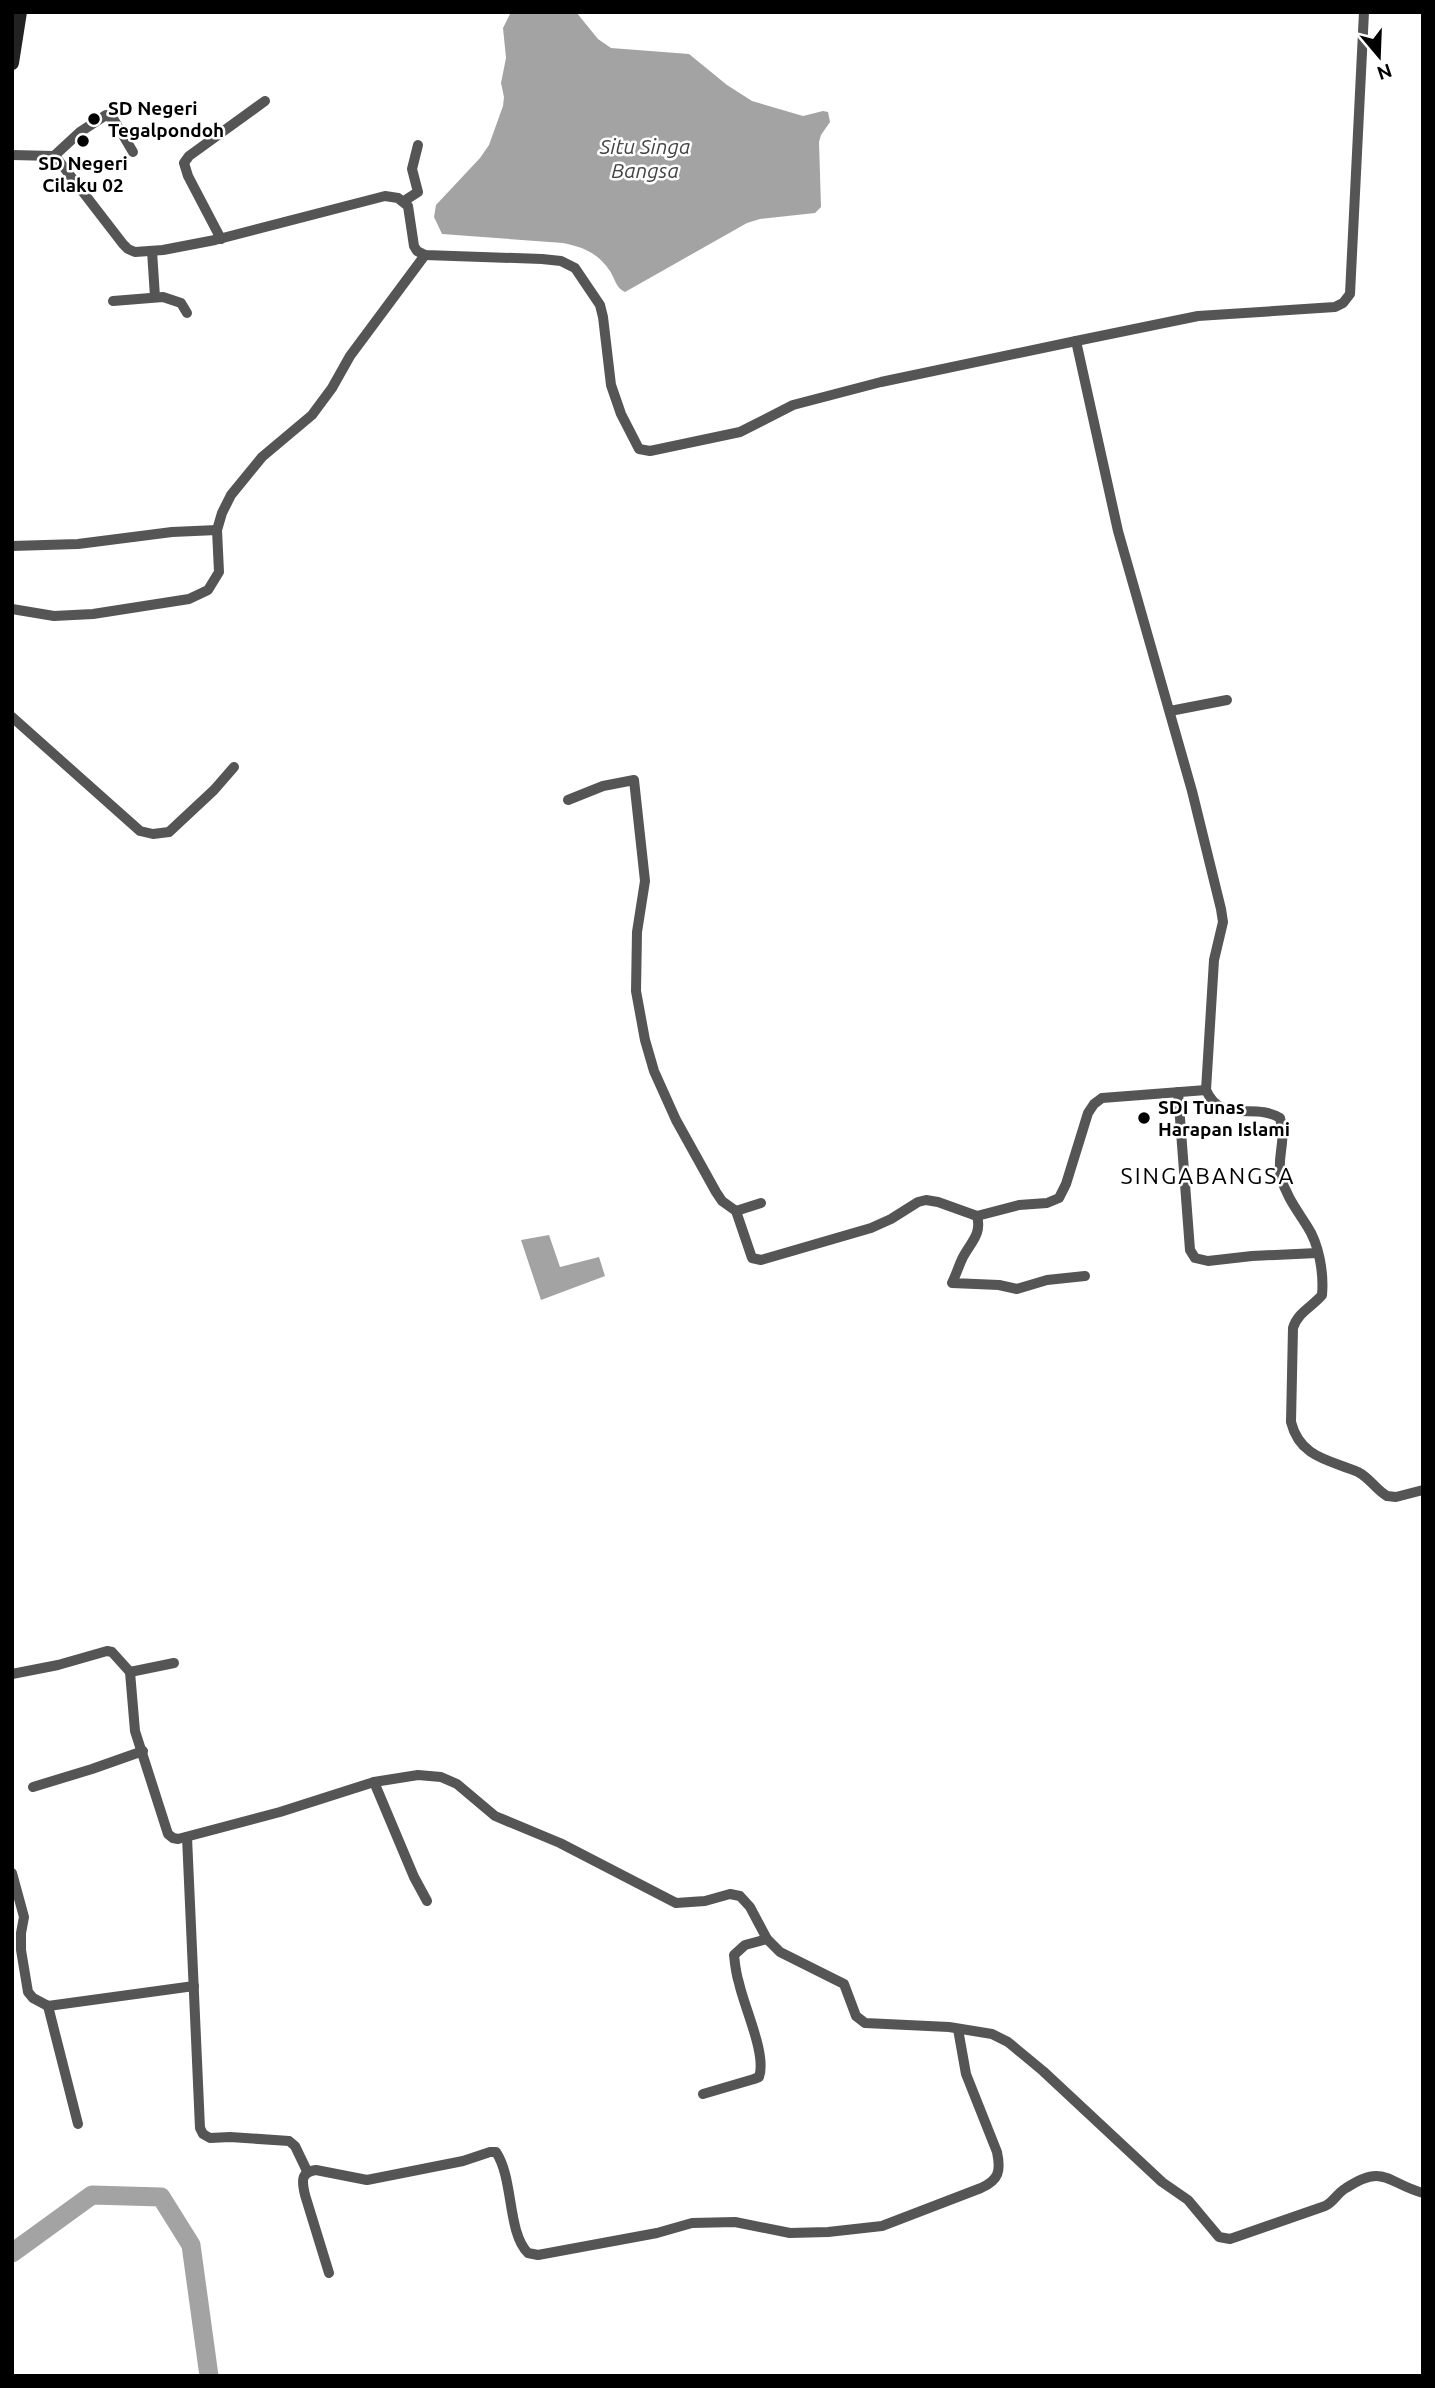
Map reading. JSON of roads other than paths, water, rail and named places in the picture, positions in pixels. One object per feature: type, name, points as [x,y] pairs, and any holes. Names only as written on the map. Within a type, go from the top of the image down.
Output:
[{"type":"street","points":[[12,63],[20,12]]},
{"type":"street","points":[[404,201],[410,216],[414,246],[425,255],[542,259],[561,261],[575,268],[600,304],[611,385],[621,414],[639,449],[650,451],[740,432],[793,405],[881,382],[1198,316],[1335,307],[1343,303],[1350,294],[1364,12]]},
{"type":"street","points":[[221,239],[184,163],[189,156],[265,101]]},
{"type":"street","points":[[54,156],[80,132],[106,115],[114,120],[133,152]]},
{"type":"street","points":[[12,155],[54,156],[128,250],[152,251],[221,239],[385,196],[404,201],[418,192],[412,169],[418,145]]},
{"type":"street","points":[[152,251],[155,297]]},
{"type":"street","points":[[12,609],[54,616],[93,614],[189,599],[208,590],[219,572],[217,530],[231,495],[262,457],[312,415],[351,356],[425,255]]},
{"type":"street","points":[[113,301],[155,297],[174,299],[181,303],[187,313]]},
{"type":"street","points":[[1076,341],[1118,531],[1199,817],[1223,922],[1214,960],[1206,1090],[1217,1107],[1274,1114],[1280,1118],[1284,1135],[1279,1168],[1282,1179],[1294,1207],[1309,1228],[1321,1268],[1322,1295],[1296,1319],[1293,1328],[1293,1432],[1305,1447],[1324,1461],[1359,1472],[1387,1496],[1396,1497],[1423,1490]]},
{"type":"street","points":[[12,546],[78,544],[192,530],[217,530]]},
{"type":"street","points":[[1170,711],[1227,700]]},
{"type":"street","points":[[12,717],[140,831],[146,833],[170,832],[234,767]]},
{"type":"street","points":[[568,800],[603,786],[628,779],[634,780],[645,881],[637,932],[636,991],[645,1040],[654,1070],[676,1120],[716,1192],[722,1201],[736,1211],[752,1258],[757,1260],[870,1228],[926,1200],[977,1216],[1019,1205],[1047,1203],[1059,1198],[1066,1184],[1088,1113],[1102,1098],[1206,1090]]},
{"type":"street","points":[[1178,1092],[1190,1250],[1195,1258],[1208,1261],[1317,1253]]},
{"type":"street","points":[[736,1211],[761,1203]]},
{"type":"street","points":[[977,1216],[979,1223],[976,1241],[964,1256],[952,1283],[999,1284],[1017,1289],[1047,1280],[1085,1276]]},
{"type":"street","points":[[12,1674],[112,1652],[130,1672],[135,1731],[168,1834],[178,1839],[374,1782],[418,1775],[441,1777],[450,1780],[495,1816],[560,1843],[676,1903],[705,1901],[730,1894],[740,1896],[750,1907],[766,1939],[787,1957],[844,1983],[856,2015],[865,2023],[932,2025],[992,2034],[1008,2042],[1162,2182],[1188,2200],[1219,2237],[1230,2239],[1325,2206],[1332,2203],[1343,2190],[1367,2177],[1377,2175],[1423,2193]]},
{"type":"street","points":[[130,1672],[174,1662]]},
{"type":"street","points":[[33,1787],[143,1751]]},
{"type":"street","points":[[374,1782],[414,1877],[427,1901]]},
{"type":"street","points":[[187,1837],[198,2121],[203,2134],[210,2138],[289,2141],[295,2146],[307,2171]]},
{"type":"street","points":[[12,1873],[24,1917],[21,1950],[28,1992],[33,1998],[48,2006],[194,1986]]},
{"type":"street","points":[[704,2094],[759,2077],[760,2055],[738,1982],[734,1955],[745,1945],[766,1939]]},
{"type":"street","points":[[48,2006],[78,2124]]},
{"type":"street","points":[[307,2171],[316,2170],[367,2180],[496,2152],[508,2189],[519,2239],[528,2253],[538,2255],[692,2224],[735,2222],[790,2233],[883,2226],[992,2183],[997,2174],[997,2152],[966,2074],[958,2029]]},
{"type":"street","points":[[307,2171],[303,2182],[304,2195],[329,2273]]},
{"type":"water","name":"Situ Singa Bangsa","points":[[511,12],[576,12],[598,39],[611,48],[689,54],[727,85],[752,101],[803,116],[828,112],[830,122],[819,142],[821,207],[815,213],[747,223],[625,292],[600,260],[577,247],[563,243],[442,234],[434,217],[436,205],[489,145],[503,106],[501,83],[506,58],[503,28]]},
{"type":"water","points":[[549,1235],[560,1267],[599,1257],[605,1276],[541,1300],[521,1240]]},
{"type":"waterway","points":[[12,2253],[92,2195],[161,2197],[191,2245],[209,2376]]},
{"type":"place","name":"SD Negeri Tegalpondoh","points":[[94,119]]},
{"type":"place","name":"SD Negeri Cilaku 02","points":[[83,141]]},
{"type":"place","name":"SDI Tunas Harapan Islami","points":[[1144,1118]]},
{"type":"district","name":"SINGABANGSA","points":[[1208,1176]]}]
